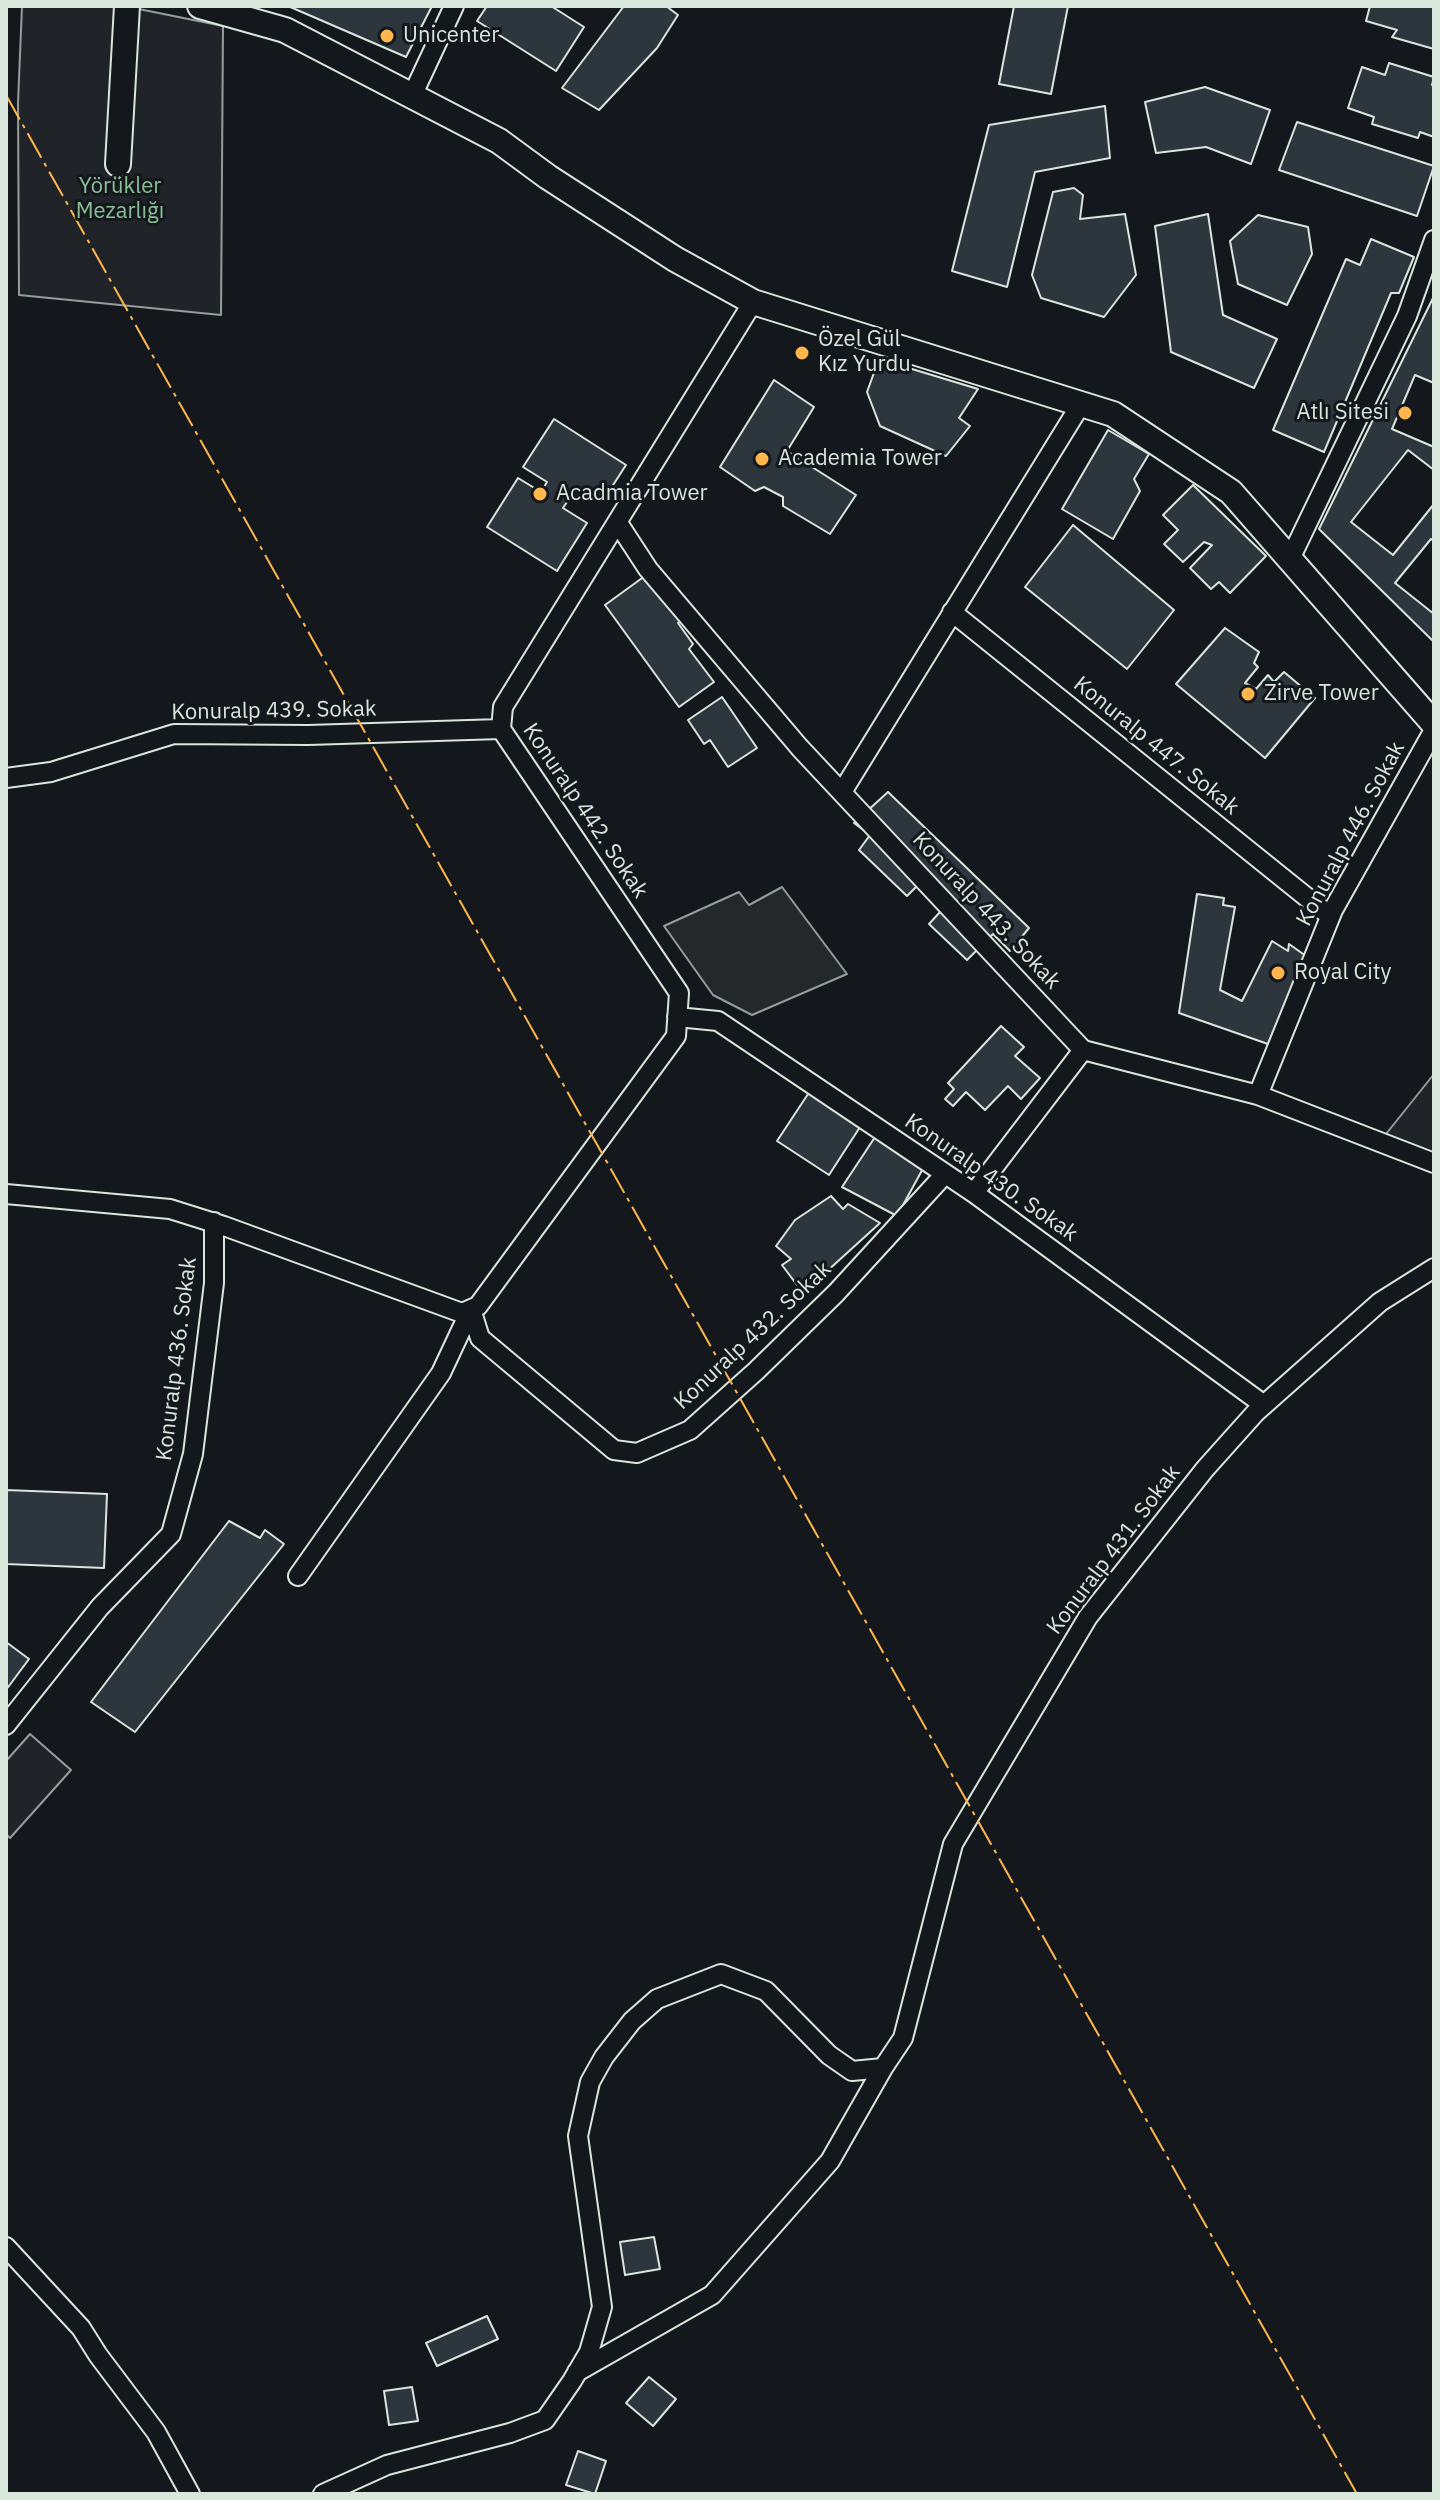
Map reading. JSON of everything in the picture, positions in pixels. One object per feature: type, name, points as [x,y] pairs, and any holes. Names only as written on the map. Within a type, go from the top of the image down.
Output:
[{"type":"street","points":[[118,164],[127,6]]},
{"type":"street","points":[[200,6],[285,30],[499,141],[548,177],[675,259],[753,302],[1113,414],[1231,492],[1434,724]]},
{"type":"street","points":[[412,96],[454,6]]},
{"type":"street","points":[[1290,559],[1407,316],[1434,240]]},
{"type":"street","name":"Konuralp 442. Sokak","points":[[677,1017],[679,993],[501,729],[503,707],[753,302]]},
{"type":"street","points":[[842,792],[1081,404]]},
{"type":"street","name":"Konuralp 443. Sokak","points":[[618,523],[648,569],[800,748],[1083,1050]]},
{"type":"street","name":"Konuralp 447. Sokak","points":[[952,612],[1330,916]]},
{"type":"street","name":"Konuralp 439. Sokak","points":[[6,778],[51,772],[174,734],[308,735],[501,729]]},
{"type":"street","name":"Konuralp 446. Sokak","points":[[1258,1095],[1330,916],[1434,730]]},
{"type":"street","points":[[6,1194],[170,1209],[214,1222],[462,1313],[478,1306],[676,1036],[677,1017]]},
{"type":"street","name":"Konuralp 430. Sokak","points":[[677,1017],[718,1021],[974,1193],[1264,1405]]},
{"type":"street","points":[[974,1193],[1083,1050],[1258,1095],[1434,1163]]},
{"type":"street","name":"Konuralp 432. Sokak","points":[[471,1309],[480,1338],[614,1450],[637,1453],[690,1430],[756,1371],[836,1293],[945,1174]]},
{"type":"street","name":"Konuralp 436. Sokak","points":[[6,1725],[100,1607],[171,1534],[193,1454],[214,1283],[214,1222]]},
{"type":"street","name":"Konuralp 431. Sokak","points":[[577,2372],[712,2295],[830,2161],[903,2038],[953,1844],[1088,1617],[1205,1469],[1264,1405],[1380,1302],[1434,1268]]},
{"type":"street","points":[[298,1576],[441,1373],[471,1309]]},
{"type":"street","name":"Konuralp 431. Sokak","points":[[323,2494],[387,2465],[510,2433],[545,2420],[589,2352],[602,2307],[578,2136],[590,2082],[604,2057],[632,2021],[657,1999],[721,1974],[766,1991],[829,2055],[852,2071],[883,2068]]},
{"type":"street","points":[[6,2247],[81,2328],[156,2432],[190,2494]]},
{"type":"green space","name":"Yörükler Mezarlığı","points":[[22,6],[124,6],[223,26],[221,315],[19,295],[18,103]]},
{"type":"green space","points":[[1434,1074],[1434,1158],[1382,1139]]},
{"type":"green space","points":[[30,1734],[71,1770],[10,1838],[6,1834],[6,1761]]},
{"type":"shaded area","points":[[782,887],[847,974],[752,1015],[713,995],[664,926],[739,892],[749,905]]},
{"type":"building","name":"Unicenter","points":[[288,6],[432,6],[406,57]]},
{"type":"building","points":[[487,6],[551,6],[584,27],[556,71],[477,21]]},
{"type":"building","points":[[624,6],[666,6],[678,15],[657,48],[599,110],[562,88]]},
{"type":"building","points":[[1014,6],[1068,6],[1051,94],[999,84]]},
{"type":"building","points":[[1370,6],[1434,6],[1434,49],[1392,37],[1397,30],[1366,21]]},
{"type":"building","points":[[1389,63],[1434,77],[1434,137],[1420,132],[1418,138],[1372,124],[1374,117],[1348,108],[1362,67],[1385,75]]},
{"type":"building","points":[[1205,87],[1270,110],[1251,164],[1206,147],[1156,153],[1145,102]]},
{"type":"building","points":[[1105,106],[1110,158],[1035,172],[1007,287],[952,271],[989,125]]},
{"type":"building","points":[[1297,122],[1434,166],[1417,216],[1279,170]]},
{"type":"building","points":[[1074,188],[1083,195],[1080,219],[1125,214],[1136,275],[1104,317],[1041,298],[1032,275],[1053,192]]},
{"type":"building","points":[[1208,214],[1223,315],[1277,339],[1254,388],[1171,352],[1155,226]]},
{"type":"building","points":[[1258,215],[1308,227],[1312,254],[1287,305],[1238,284],[1230,241]]},
{"type":"building","points":[[1371,239],[1414,257],[1399,293],[1391,293],[1324,452],[1273,430],[1346,259],[1360,265]]},
{"type":"building","name":"Atlı Sitesi","points":[[1434,296],[1434,642],[1319,529]]},
{"type":"building","points":[[879,359],[978,389],[959,418],[970,426],[946,456],[880,426],[867,392]]},
{"type":"building","points":[[1415,375],[1434,383],[1434,447],[1392,429]]},
{"type":"building","name":"Academia Tower","points":[[774,380],[814,407],[787,451],[856,495],[830,534],[783,506],[783,497],[764,487],[755,491],[720,467]]},
{"type":"building","name":"Acadmia Tower","points":[[554,419],[626,465],[606,496],[575,490],[563,508],[587,523],[557,571],[487,527],[518,478],[541,492],[547,482],[523,467]]},
{"type":"building","points":[[1108,430],[1149,454],[1134,479],[1140,491],[1113,539],[1062,509]]},
{"type":"building","points":[[1408,450],[1434,470],[1434,504],[1393,555],[1351,522]]},
{"type":"building","points":[[1193,485],[1266,556],[1230,593],[1219,582],[1211,589],[1190,568],[1212,545],[1204,542],[1183,562],[1164,544],[1178,530],[1163,515]]},
{"type":"building","points":[[1073,525],[1174,610],[1127,669],[1025,587]]},
{"type":"building","points":[[1431,539],[1434,541],[1434,614],[1395,583]]},
{"type":"building","points":[[649,573],[683,620],[678,623],[693,644],[689,649],[714,682],[679,707],[605,605]]},
{"type":"building","name":"Zirve Tower","points":[[1225,628],[1259,652],[1254,663],[1258,667],[1245,683],[1256,689],[1268,675],[1274,682],[1284,672],[1315,698],[1265,758],[1176,684]]},
{"type":"building","points":[[722,697],[757,748],[728,767],[710,740],[704,744],[688,720]]},
{"type":"building","points":[[888,792],[1029,928],[1010,951],[993,934],[967,960],[929,924],[951,900],[927,876],[907,896],[859,850],[870,835],[854,823]]},
{"type":"building","name":"Royal City","points":[[1197,894],[1224,898],[1223,905],[1235,907],[1220,990],[1242,1001],[1272,941],[1288,951],[1289,944],[1306,956],[1268,1044],[1179,1013]]},
{"type":"building","points":[[1001,1026],[1024,1047],[1015,1056],[1040,1078],[1021,1099],[1008,1086],[985,1110],[966,1092],[953,1106],[945,1099],[954,1089],[948,1083]]},
{"type":"building","points":[[810,1091],[862,1124],[829,1175],[777,1141]]},
{"type":"building","points":[[883,1125],[931,1154],[897,1216],[842,1187]]},
{"type":"building","points":[[831,1196],[843,1209],[848,1204],[880,1223],[803,1293],[782,1265],[791,1259],[776,1246],[795,1220]]},
{"type":"building","points":[[6,1490],[107,1494],[104,1568],[6,1564]]},
{"type":"building","points":[[229,1521],[260,1538],[265,1530],[284,1544],[135,1732],[91,1702]]},
{"type":"building","points":[[6,1642],[29,1659],[6,1690]]},
{"type":"building","points":[[654,2237],[660,2269],[625,2275],[620,2242]]},
{"type":"building","points":[[487,2316],[498,2339],[437,2366],[426,2343]]},
{"type":"building","points":[[649,2377],[676,2399],[653,2426],[626,2403]]},
{"type":"building","points":[[412,2387],[418,2421],[389,2425],[384,2391]]},
{"type":"building","points":[[578,2451],[606,2461],[595,2494],[566,2485]]},
{"type":"power","points":[[6,95],[1357,2494]]},
{"type":"place","name":"Unicenter","points":[[387,36]]},
{"type":"place","name":"Özel Gül Kız Yurdu","points":[[802,353]]},
{"type":"place","name":"Atlı Sitesi","points":[[1405,413]]},
{"type":"place","name":"Academia Tower","points":[[762,459]]},
{"type":"place","name":"Acadmia Tower","points":[[540,494]]},
{"type":"place","name":"Zirve Tower","points":[[1248,694]]},
{"type":"place","name":"Royal City","points":[[1278,973]]}]
